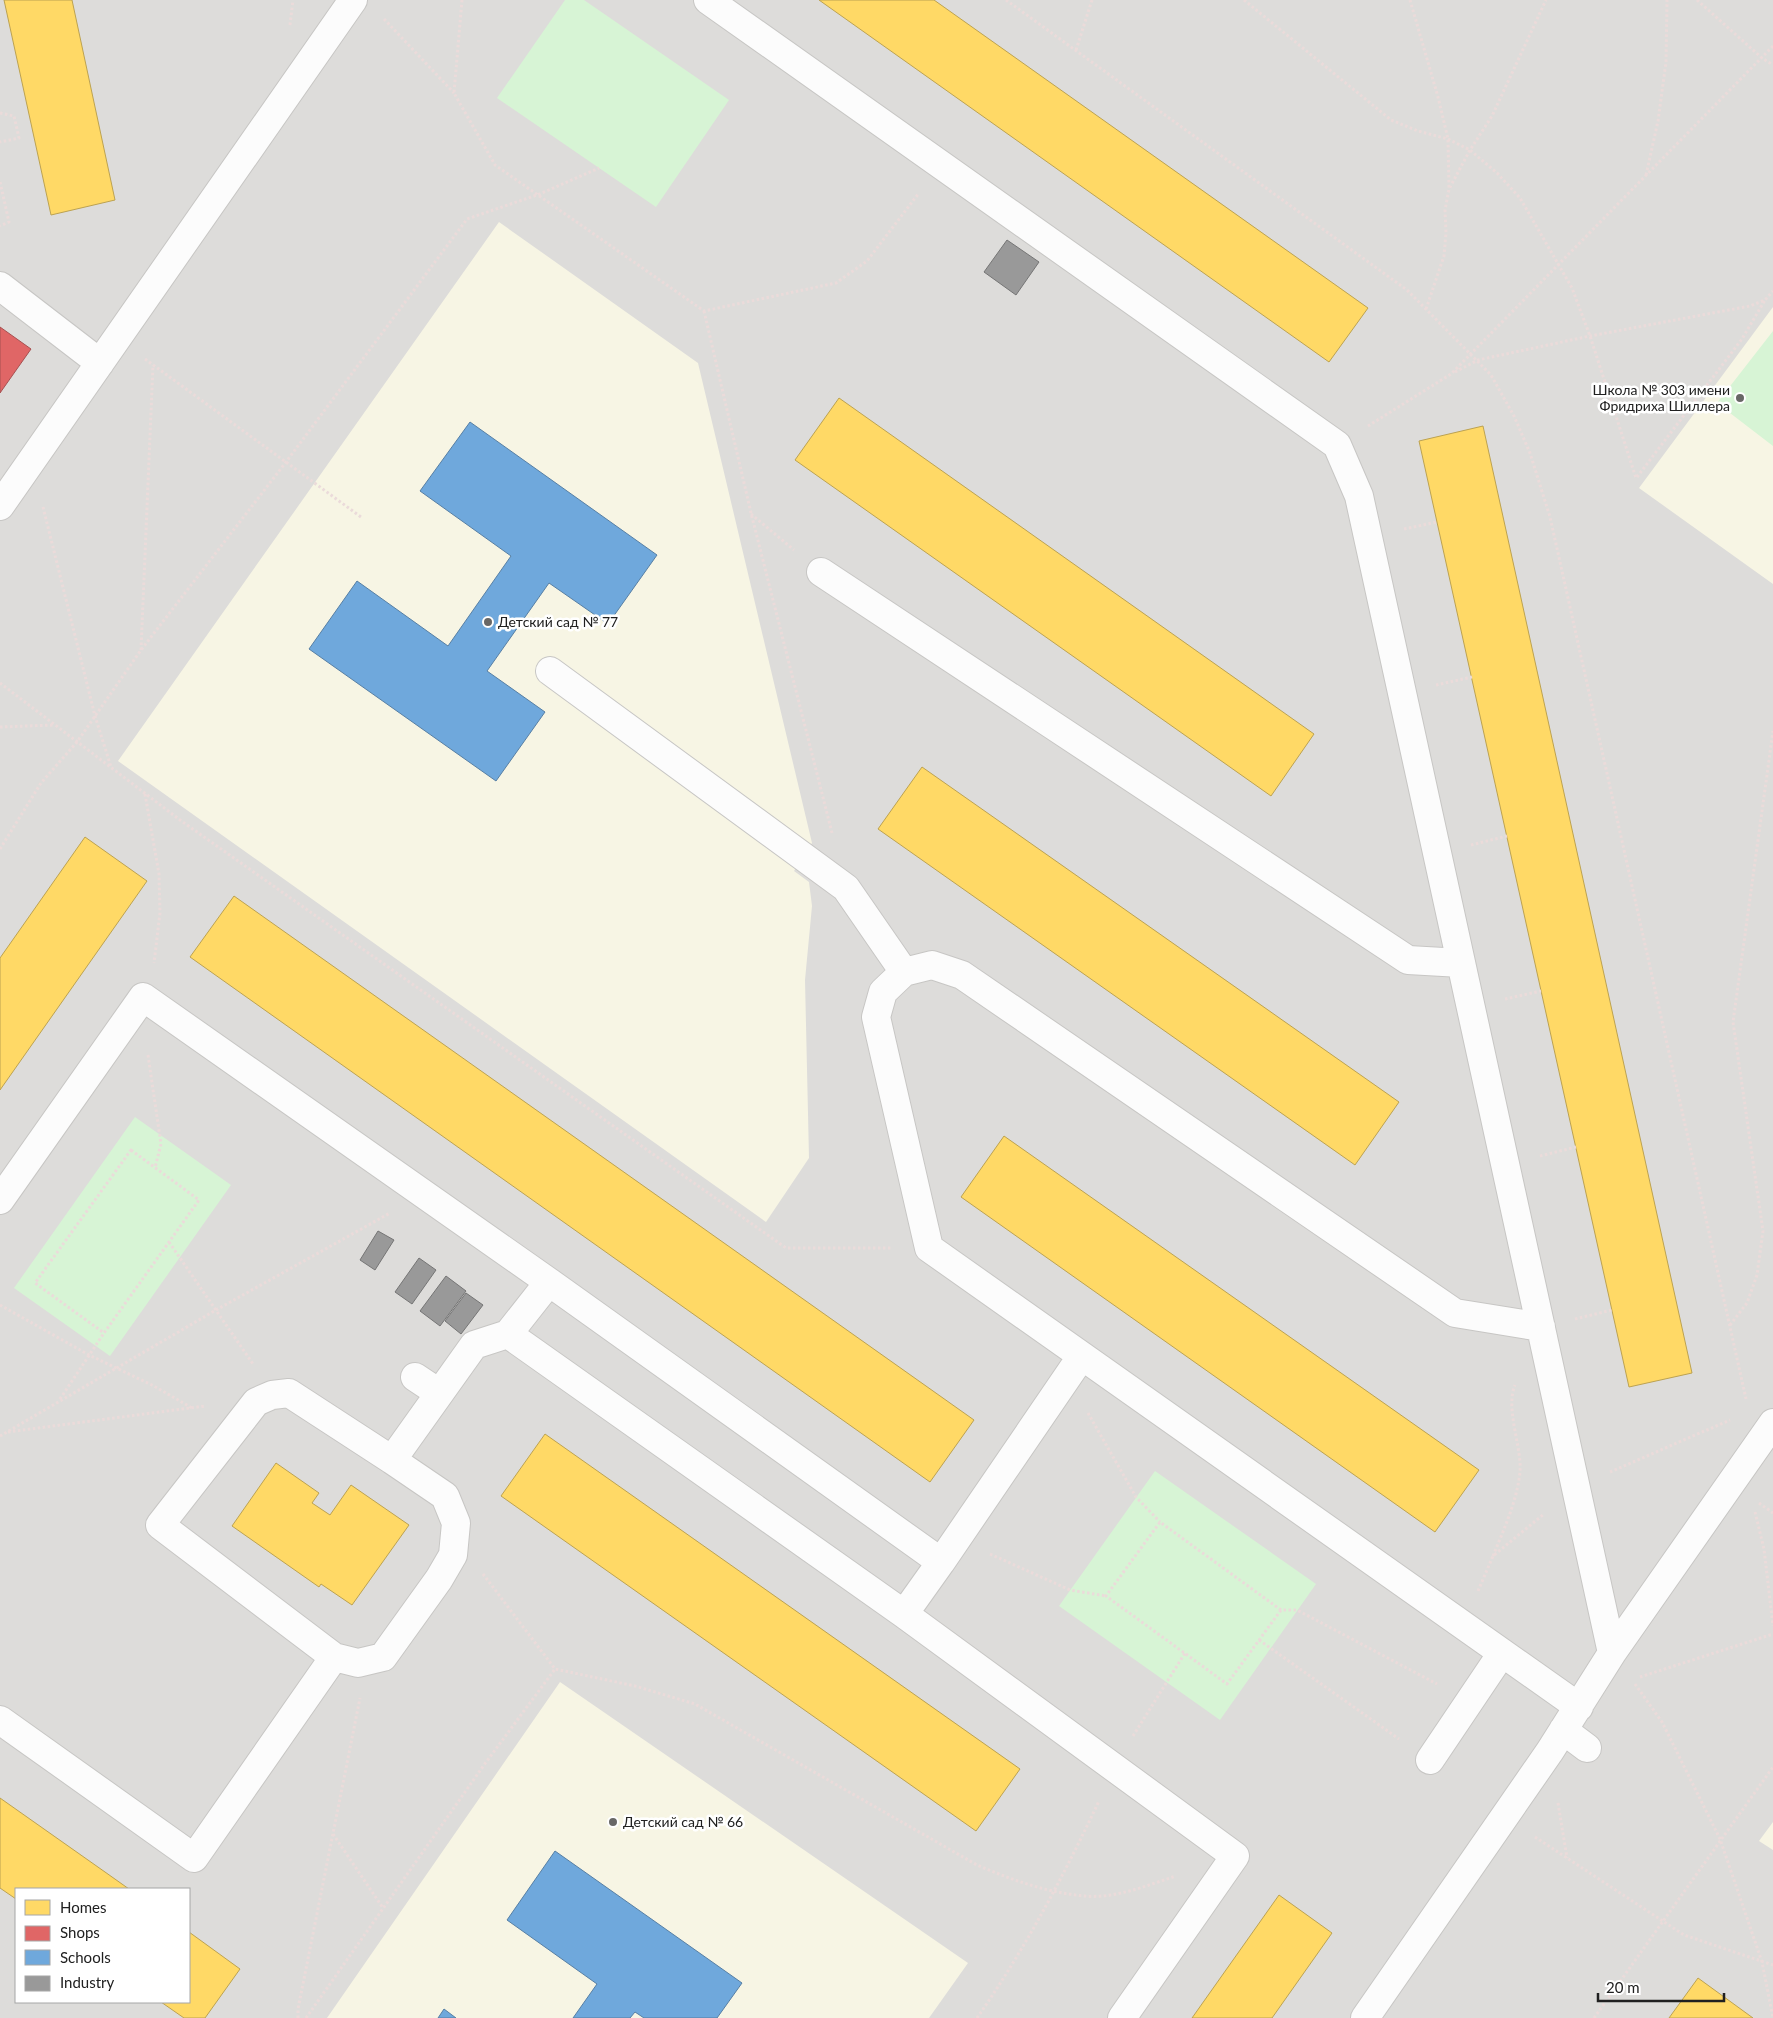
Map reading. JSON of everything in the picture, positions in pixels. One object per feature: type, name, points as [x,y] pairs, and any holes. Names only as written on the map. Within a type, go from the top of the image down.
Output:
[{"type":"lane","points":[[0,506],[353,0]]},
{"type":"lane","points":[[708,0],[1337,445],[1359,496],[1612,1653]]},
{"type":"lane","points":[[0,286],[100,362]]},
{"type":"lane","points":[[821,572],[1408,960],[1461,962]]},
{"type":"lane","points":[[550,671],[846,888],[904,972]]},
{"type":"lane","points":[[1541,1327],[1455,1312],[962,975],[932,965],[904,972],[883,992],[876,1017],[929,1248],[1074,1367],[1502,1653],[1579,1707]]},
{"type":"lane","points":[[0,1200],[144,997],[549,1282],[941,1562]]},
{"type":"lane","points":[[392,1460],[474,1345],[508,1334],[549,1282]]},
{"type":"lane","points":[[508,1334],[904,1614],[1236,1856],[1122,2018]]},
{"type":"lane","points":[[904,1614],[1074,1367]]},
{"type":"lane","points":[[415,1377],[439,1393]]},
{"type":"lane","points":[[289,1394],[445,1496],[456,1523],[453,1555],[439,1580],[383,1657],[346,1660],[160,1525],[264,1398],[289,1394]]},
{"type":"lane","points":[[1366,2018],[1579,1707],[1612,1653],[1773,1423]]},
{"type":"lane","points":[[1430,1760],[1502,1653]]},
{"type":"lane","points":[[0,1720],[194,1858],[346,1660]]},
{"type":"lane","points":[[1563,1730],[1588,1748]]},
{"type":"path","points":[[454,93],[462,0]]},
{"type":"path","points":[[1006,0],[1407,290],[1491,374],[1514,416],[1530,453],[1550,517],[1757,1446]]},
{"type":"path","points":[[1076,50],[1092,0]]},
{"type":"path","points":[[1244,0],[1391,120],[1418,131],[1448,139],[1470,150],[1497,173],[1520,198],[1572,288],[1590,336],[1636,478],[1742,340],[1765,300],[1773,290]]},
{"type":"path","points":[[1410,0],[1448,139],[1449,189],[1444,210],[1446,233],[1444,256],[1426,308]]},
{"type":"path","points":[[1449,189],[1470,150],[1492,116],[1546,0]]},
{"type":"path","points":[[1645,177],[1658,121],[1666,62],[1667,0]]},
{"type":"path","points":[[1696,0],[1762,58],[1773,65]]},
{"type":"path","points":[[380,14],[454,93],[494,165],[704,311],[751,513],[846,888]]},
{"type":"path","points":[[1451,374],[1773,46]]},
{"type":"path","points":[[0,113],[14,116],[19,138],[0,142]]},
{"type":"path","points":[[704,311],[836,283],[867,261],[940,164]]},
{"type":"path","points":[[0,849],[41,783],[77,742],[141,650],[286,462],[467,219],[537,194],[599,168]]},
{"type":"path","points":[[0,182],[8,222],[0,226]]},
{"type":"path","points":[[1337,445],[1451,374],[1478,360],[1590,336],[1750,306],[1765,300]]},
{"type":"path","points":[[116,338],[361,517]]},
{"type":"path","points":[[141,650],[153,365]]},
{"type":"path","points":[[32,460],[95,716],[111,768]]},
{"type":"path","points":[[751,513],[821,572]]},
{"type":"path","points":[[0,683],[145,793],[786,1248],[929,1248]]},
{"type":"path","points":[[0,727],[54,725]]},
{"type":"path","points":[[1730,1325],[1747,1303],[1757,1275],[1763,1231],[1733,1022],[1773,731]]},
{"type":"path","points":[[145,793],[159,874],[160,913],[158,942],[151,979],[144,997],[146,1045],[161,1144],[155,1168]]},
{"type":"path","points":[[59,1401],[104,1333],[200,1200],[131,1150],[35,1283],[104,1333]]},
{"type":"path","points":[[0,1436],[216,1310],[386,1216],[415,1188]]},
{"type":"path","points":[[5,1432],[264,1398],[216,1310],[169,1242]]},
{"type":"path","points":[[0,1305],[89,1355],[192,1408]]},
{"type":"path","points":[[1074,1367],[1136,1497],[1160,1522],[1281,1610],[1297,1610],[1469,1700]]},
{"type":"path","points":[[1493,1556],[1511,1511],[1520,1470],[1513,1420],[1513,1390],[1517,1381]]},
{"type":"path","points":[[1753,1506],[1764,1550],[1773,1626]]},
{"type":"path","points":[[1106,1596],[1160,1522]]},
{"type":"path","points":[[455,1537],[555,1668],[635,1686],[695,1704],[977,1866],[1018,1882],[1086,1896],[1120,1893],[1236,1856]]},
{"type":"path","points":[[956,1539],[1070,1590],[1106,1596],[1227,1684],[1281,1610]]},
{"type":"path","points":[[1773,1634],[1631,1680],[1662,1722],[1720,1840],[1762,1962],[1773,2018]]},
{"type":"path","points":[[1259,1640],[1430,1760]]},
{"type":"path","points":[[977,2018],[997,1990],[1056,1891],[1130,1741],[1185,1654]]},
{"type":"path","points":[[298,2018],[298,2009],[332,1834],[364,1680],[346,1660]]},
{"type":"path","points":[[306,2018],[484,1765],[555,1668]]},
{"type":"path","points":[[1594,2018],[1773,1767]]},
{"type":"path","points":[[1505,1816],[1684,1935],[1773,1965]]},
{"type":"path","points":[[332,1834],[383,1908]]},
{"type":"shaded area","points":[[0,0],[1773,0],[1773,2018],[0,2018]]},
{"type":"shaded area","name":"Детский сад № 77","points":[[499,222],[698,363],[812,843],[794,871],[809,882],[812,906],[805,980],[809,1158],[766,1222],[118,761]]},
{"type":"shaded area","name":"Школа № 303 имени Фридриха Шиллера","points":[[1773,307],[1773,584],[1639,488]]},
{"type":"shaded area","name":"Детский сад № 66","points":[[560,1682],[968,1963],[929,2018],[327,2018]]},
{"type":"shaded area","points":[[1773,1822],[1773,1850],[1759,1841]]},
{"type":"green space","points":[[565,0],[584,0],[729,100],[656,207],[497,98]]},
{"type":"green space","points":[[1773,331],[1773,446],[1717,403]]},
{"type":"green space","points":[[135,1117],[231,1185],[110,1356],[14,1288]]},
{"type":"green space","points":[[1155,1471],[1316,1584],[1220,1720],[1059,1606]]},
{"type":"building: Homes","points":[[4,0],[72,0],[115,200],[51,215]]},
{"type":"building: Homes","points":[[819,0],[934,0],[1368,308],[1329,362]]},
{"type":"building: Homes","points":[[839,398],[1314,734],[1271,796],[795,460]]},
{"type":"building: Homes","points":[[1483,426],[1692,1373],[1629,1387],[1419,441]]},
{"type":"building: Homes","points":[[922,767],[1399,1102],[1355,1165],[878,829]]},
{"type":"building: Homes","points":[[85,837],[147,881],[0,1090],[0,958]]},
{"type":"building: Homes","points":[[234,896],[974,1420],[930,1482],[190,957]]},
{"type":"building: Homes","points":[[1004,1136],[1479,1470],[1435,1532],[961,1197]]},
{"type":"building: Homes","points":[[545,1434],[1020,1769],[976,1831],[501,1496]]},
{"type":"building: Homes","points":[[276,1463],[319,1493],[312,1503],[330,1515],[351,1485],[409,1525],[352,1605],[321,1584],[319,1587],[232,1526]]},
{"type":"building: Homes","points":[[0,1798],[128,1888],[15,1888],[15,1898],[0,1888]]},
{"type":"building: Homes","points":[[1279,1895],[1332,1933],[1272,2018],[1192,2018]]},
{"type":"building: Homes","points":[[190,1933],[240,1969],[205,2018],[184,2018],[162,2003],[190,2003]]},
{"type":"building: Homes","points":[[1698,1978],[1753,2018],[1669,2018]]},
{"type":"building: Shops","points":[[0,327],[31,349],[0,393]]},
{"type":"building: Schools","points":[[470,422],[657,555],[608,624],[549,583],[487,671],[545,712],[496,781],[309,649],[357,581],[448,646],[511,556],[420,491]]},
{"type":"building: Schools","points":[[555,1851],[742,1983],[717,2018],[644,2018],[635,2012],[630,2018],[573,2018],[597,1984],[507,1920]]},
{"type":"building: Schools","points":[[444,2009],[456,2018],[438,2018]]},
{"type":"building: Industry","points":[[1007,240],[1039,262],[1016,295],[984,272]]},
{"type":"building: Industry","points":[[378,1231],[394,1240],[375,1270],[360,1260]]},
{"type":"building: Industry","points":[[419,1258],[436,1270],[412,1304],[395,1292]]},
{"type":"building: Industry","points":[[446,1276],[466,1291],[440,1326],[420,1311]]},
{"type":"building: Industry","points":[[466,1293],[483,1305],[461,1334],[445,1321]]},
{"type":"place","name":"Школа № 303 имени Фридриха Шиллера","points":[[1740,398]]},
{"type":"place","name":"Детский сад № 77","points":[[488,622]]},
{"type":"place","name":"Детский сад № 66","points":[[613,1822]]}]
